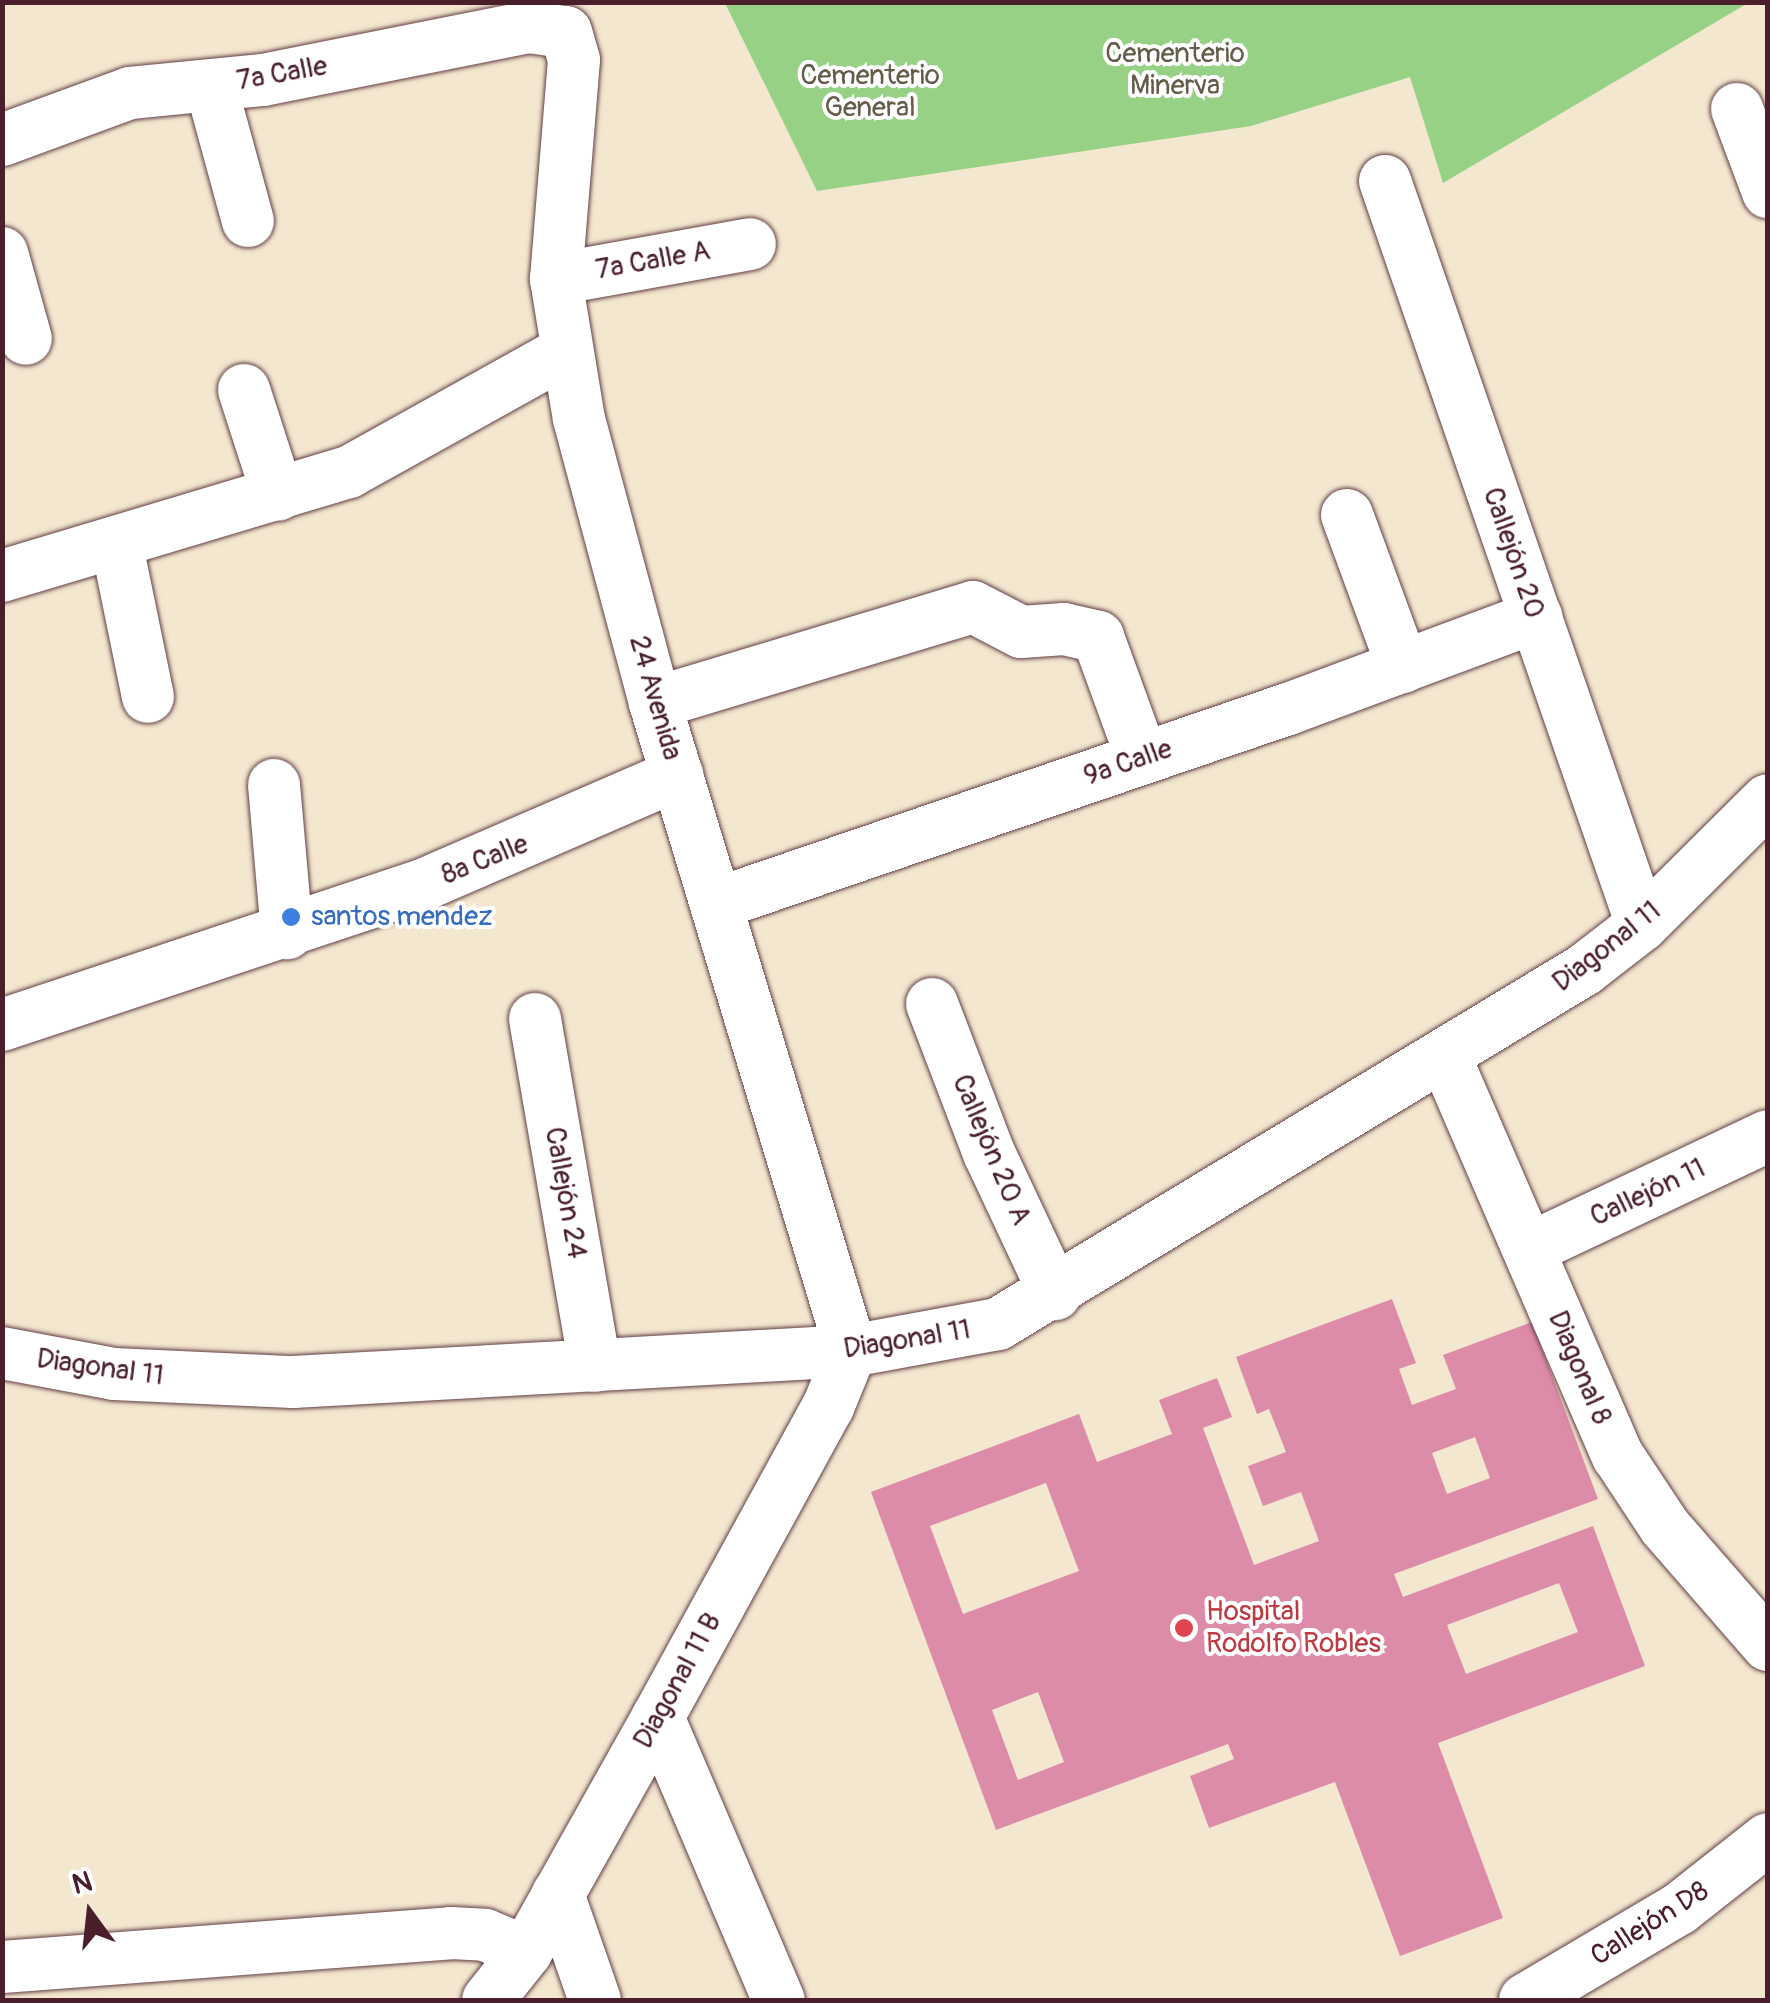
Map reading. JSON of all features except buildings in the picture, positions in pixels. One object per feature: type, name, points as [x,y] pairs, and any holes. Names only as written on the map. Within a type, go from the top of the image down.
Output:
[{"type":"street","name":"7a Calle","points":[[2,140],[130,94],[211,86],[529,27],[566,32]]},
{"type":"street","name":"24 Avenida","points":[[566,32],[574,60],[556,279],[565,352],[655,703],[851,1351]]},
{"type":"street","points":[[211,86],[248,221]]},
{"type":"street","points":[[1737,108],[1768,192]]},
{"type":"street","name":"Callejón 20","points":[[1385,181],[1642,924]]},
{"type":"street","name":"7a Calle A","points":[[556,279],[750,244]]},
{"type":"street","points":[[2,252],[26,339]]},
{"type":"street","points":[[2,576],[117,546],[382,458],[565,352]]},
{"type":"street","points":[[244,390],[278,495]]},
{"type":"street","points":[[1347,515],[1403,667]]},
{"type":"street","points":[[117,546],[148,698]]},
{"type":"street","points":[[655,703],[973,608],[1021,632],[1064,629],[1098,637],[1142,758]]},
{"type":"street","name":"9a Calle","points":[[718,902],[1142,758],[1536,617]]},
{"type":"street","name":"8a Calle","points":[[2,1025],[287,933],[506,853],[677,775]]},
{"type":"street","points":[[274,785],[287,933]]},
{"type":"street","name":"Diagonal 11","points":[[2,1353],[114,1374],[199,1381],[595,1366],[851,1351],[955,1336],[998,1324],[1055,1294],[1584,970],[1642,924],[1768,800]]},
{"type":"street","name":"Callejón 20 A","points":[[932,1004],[975,1122],[1055,1294]]},
{"type":"street","name":"Callejón 24","points":[[535,1019],[595,1366]]},
{"type":"street","name":"Diagonal 8","points":[[1445,1057],[1599,1418],[1641,1495],[1768,1644]]},
{"type":"street","name":"Callejón 11","points":[[1529,1249],[1768,1136]]},
{"type":"street","name":"Diagonal 11 B","points":[[488,2000],[526,1952],[658,1717],[828,1407],[851,1351]]},
{"type":"street","points":[[658,1717],[779,2000]]},
{"type":"street","name":"Callejón D8","points":[[1525,2000],[1680,1909],[1768,1838]]},
{"type":"street","points":[[558,1894],[595,2000]]},
{"type":"street","points":[[2,1968],[451,1933],[485,1936],[526,1952]]},
{"type":"green space","points":[[725,3],[1748,3],[1443,183],[1410,77],[1251,126],[817,191]]},
{"type":"place","name":"santos mendez","points":[[291,917]]},
{"type":"place","name":"Hospital Rodolfo Robles","points":[[1184,1628]]},
{"type":"park label","name":"Cementerio Minerva","points":[[1175,70]]},
{"type":"park label","name":"Cementerio General","points":[[870,92]]}]
